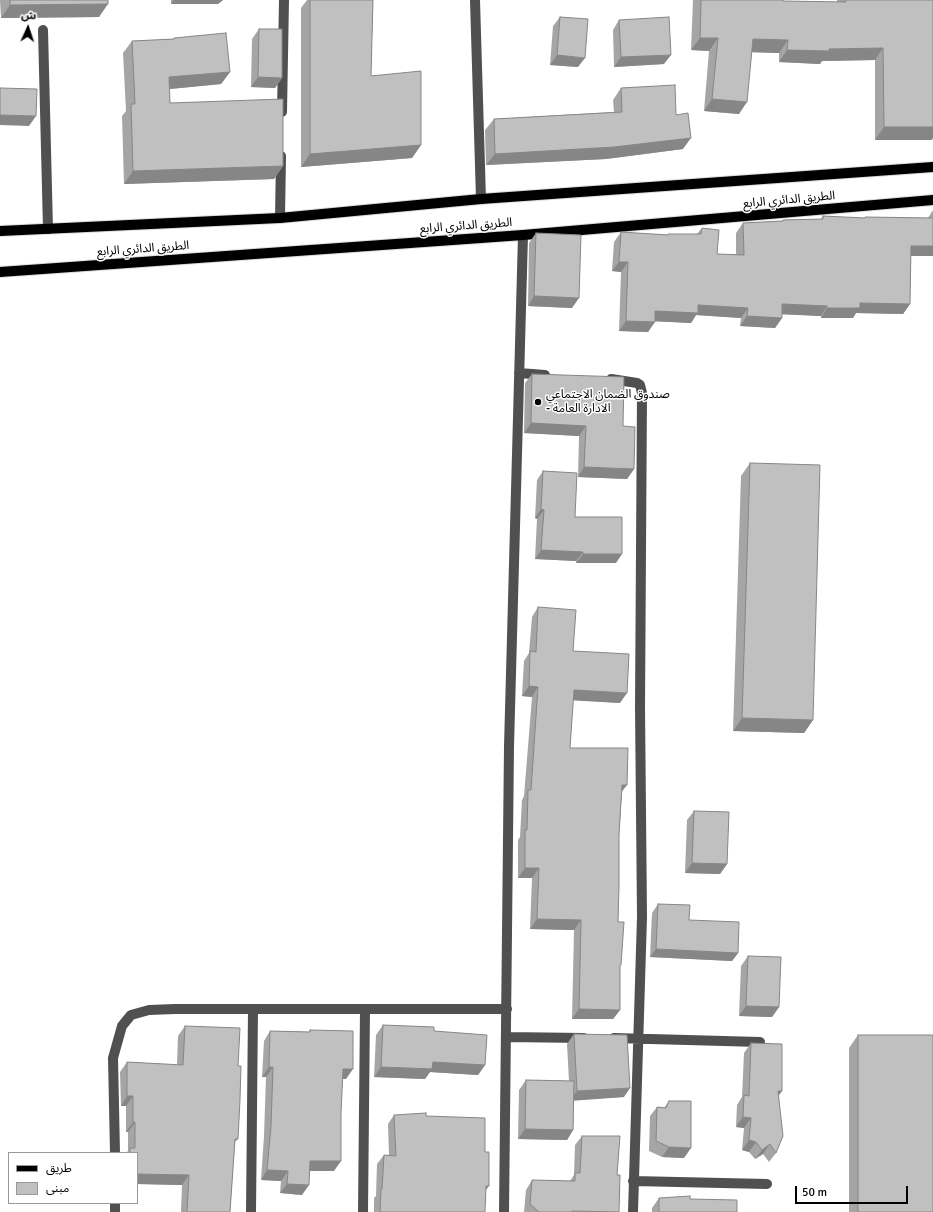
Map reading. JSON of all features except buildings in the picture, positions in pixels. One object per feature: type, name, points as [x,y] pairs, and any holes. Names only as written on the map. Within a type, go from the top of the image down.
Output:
[{"type":"main road","name":"الطريق الدائري الرابع","points":[[0,231],[280,218],[481,199],[933,167]]},
{"type":"main road","name":"الطريق الدائري الرابع","points":[[0,272],[523,235],[933,200]]},
{"type":"street","points":[[282,124],[284,0]]},
{"type":"street","points":[[475,0],[481,199]]},
{"type":"street","points":[[42,30],[48,229]]},
{"type":"street","points":[[280,218],[281,148]]},
{"type":"street","points":[[504,1212],[509,746],[523,235]]},
{"type":"street","points":[[519,373],[559,376]]},
{"type":"street","points":[[599,378],[637,383],[642,389],[640,675],[642,917],[633,1212]]},
{"type":"street","points":[[115,1152],[113,1058],[122,1026],[131,1015],[149,1010],[168,1009],[507,1009]]},
{"type":"street","points":[[251,1212],[253,1009]]},
{"type":"street","points":[[363,1212],[365,1009]]},
{"type":"street","points":[[506,1037],[639,1038],[760,1042]]},
{"type":"street","points":[[633,1181],[768,1184]]},
{"type":"place","name":"صندوق الضمان الاجتماعي - الادارة العامة","points":[[538,402]]}]
